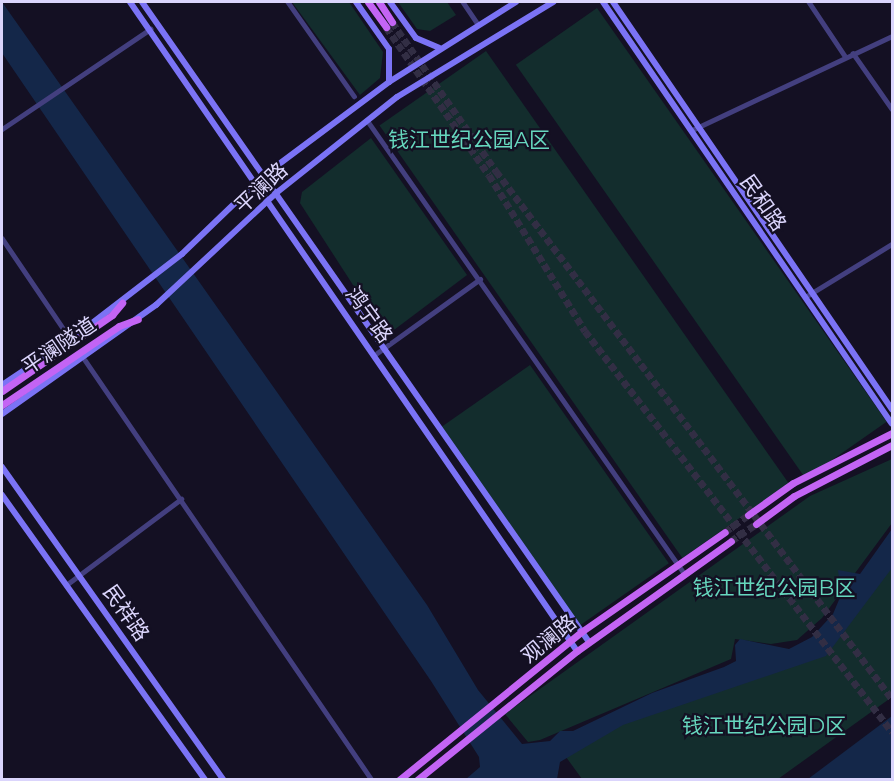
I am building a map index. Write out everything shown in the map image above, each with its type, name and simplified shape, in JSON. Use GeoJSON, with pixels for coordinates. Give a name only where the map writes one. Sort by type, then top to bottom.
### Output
{"type":"FeatureCollection","features":[{"type":"Feature","properties":{"kind":"main road","name":"鸿宁路"},"geometry":{"type":"LineString","coordinates":[[130,2],[256,181],[268,202],[380,352],[589,642]]}},
{"type":"Feature","properties":{"kind":"main road","name":"鸿宁路"},"geometry":{"type":"LineString","coordinates":[[142,2],[263,176],[577,651]]}},
{"type":"Feature","properties":{"kind":"main road"},"geometry":{"type":"LineString","coordinates":[[356,2],[389,49],[389,82]]}},
{"type":"Feature","properties":{"kind":"main road"},"geometry":{"type":"LineString","coordinates":[[368,2],[386,27]]}},
{"type":"Feature","properties":{"kind":"main road"},"geometry":{"type":"LineString","coordinates":[[379,2],[392,22]]}},
{"type":"Feature","properties":{"kind":"main road"},"geometry":{"type":"LineString","coordinates":[[390,2],[416,38],[440,48]]}},
{"type":"Feature","properties":{"kind":"main road","name":"平澜路"},"geometry":{"type":"LineString","coordinates":[[2,385],[71,340],[147,284],[182,254],[256,181],[389,82],[516,2]]}},
{"type":"Feature","properties":{"kind":"main road","name":"平澜路"},"geometry":{"type":"LineString","coordinates":[[2,414],[85,360],[156,305],[206,264],[275,194],[367,120],[554,2]]}},
{"type":"Feature","properties":{"kind":"main road","name":"民和路"},"geometry":{"type":"LineString","coordinates":[[603,2],[695,128],[892,410]]}},
{"type":"Feature","properties":{"kind":"main road","name":"民和路"},"geometry":{"type":"LineString","coordinates":[[614,2],[695,128]]}},
{"type":"Feature","properties":{"kind":"main road","name":"民和路"},"geometry":{"type":"LineString","coordinates":[[810,295],[892,424]]}},
{"type":"Feature","properties":{"kind":"main road","name":"平澜隧道"},"geometry":{"type":"LineString","coordinates":[[2,391],[112,315],[122,303]]}},
{"type":"Feature","properties":{"kind":"main road","name":"平澜隧道"},"geometry":{"type":"LineString","coordinates":[[2,405],[118,326],[138,319]]}},
{"type":"Feature","properties":{"kind":"main road"},"geometry":{"type":"LineString","coordinates":[[748,515],[793,483],[892,433]]}},
{"type":"Feature","properties":{"kind":"main road"},"geometry":{"type":"LineString","coordinates":[[756,524],[794,496],[892,445]]}},
{"type":"Feature","properties":{"kind":"main road","name":"民祥路"},"geometry":{"type":"LineString","coordinates":[[2,467],[224,780]]}},
{"type":"Feature","properties":{"kind":"main road","name":"民祥路"},"geometry":{"type":"LineString","coordinates":[[2,495],[205,780]]}},
{"type":"Feature","properties":{"kind":"main road","name":"观澜路"},"geometry":{"type":"LineString","coordinates":[[399,780],[581,633],[725,532]]}},
{"type":"Feature","properties":{"kind":"main road","name":"观澜路"},"geometry":{"type":"LineString","coordinates":[[417,780],[458,744],[577,651],[731,541]]}},
{"type":"Feature","properties":{"kind":"street"},"geometry":{"type":"LineString","coordinates":[[288,2],[354,96]]}},
{"type":"Feature","properties":{"kind":"street"},"geometry":{"type":"LineString","coordinates":[[463,2],[478,24]]}},
{"type":"Feature","properties":{"kind":"street"},"geometry":{"type":"LineString","coordinates":[[810,2],[844,56]]}},
{"type":"Feature","properties":{"kind":"street"},"geometry":{"type":"LineString","coordinates":[[3,128],[98,68],[150,29]]}},
{"type":"Feature","properties":{"kind":"street"},"geometry":{"type":"LineString","coordinates":[[695,128],[844,56],[892,36]]}},
{"type":"Feature","properties":{"kind":"street"},"geometry":{"type":"LineString","coordinates":[[853,52],[892,109]]}},
{"type":"Feature","properties":{"kind":"street"},"geometry":{"type":"LineString","coordinates":[[367,120],[684,573]]}},
{"type":"Feature","properties":{"kind":"street"},"geometry":{"type":"LineString","coordinates":[[2,238],[71,340]]}},
{"type":"Feature","properties":{"kind":"street"},"geometry":{"type":"LineString","coordinates":[[810,295],[892,244]]}},
{"type":"Feature","properties":{"kind":"street"},"geometry":{"type":"LineString","coordinates":[[380,352],[480,279]]}},
{"type":"Feature","properties":{"kind":"street"},"geometry":{"type":"LineString","coordinates":[[85,360],[372,780]]}},
{"type":"Feature","properties":{"kind":"street"},"geometry":{"type":"LineString","coordinates":[[66,585],[181,499]]}},
{"type":"Feature","properties":{"kind":"green space"},"geometry":{"type":"Polygon","coordinates":[[[292,2],[349,2],[383,52],[380,78],[360,95],[292,2]]]}},
{"type":"Feature","properties":{"kind":"green space"},"geometry":{"type":"Polygon","coordinates":[[[398,2],[447,2],[456,15],[430,31],[417,29],[398,2]]]}},
{"type":"Feature","properties":{"kind":"green space"},"geometry":{"type":"Polygon","coordinates":[[[597,8],[887,422],[806,478],[516,65],[597,8]]]}},
{"type":"Feature","properties":{"kind":"green space","name":"钱江世纪公园A区"},"geometry":{"type":"Polygon","coordinates":[[[486,51],[789,484],[682,558],[380,126],[486,51]]]}},
{"type":"Feature","properties":{"kind":"green space"},"geometry":{"type":"Polygon","coordinates":[[[371,138],[467,275],[386,336],[300,203],[302,192],[371,138]]]}},
{"type":"Feature","properties":{"kind":"green space"},"geometry":{"type":"Polygon","coordinates":[[[530,365],[669,563],[579,626],[440,428],[530,365]]]}},
{"type":"Feature","properties":{"kind":"green space","name":"钱江世纪公园B区"},"geometry":{"type":"Polygon","coordinates":[[[892,459],[892,523],[822,618],[797,640],[771,644],[735,639],[731,659],[540,740],[528,742],[505,714],[810,496],[892,459]]]}},
{"type":"Feature","properties":{"kind":"green space","name":"钱江世纪公园D区"},"geometry":{"type":"Polygon","coordinates":[[[892,551],[892,697],[778,779],[582,779],[558,746],[829,642],[892,551]]]}},
{"type":"Feature","properties":{"kind":"water"},"geometry":{"type":"Polygon","coordinates":[[[2,2],[427,605],[478,690],[522,744],[550,741],[560,731],[573,731],[652,693],[724,667],[736,661],[735,645],[740,639],[789,649],[812,637],[833,614],[841,595],[838,570],[860,574],[892,529],[892,568],[826,656],[623,725],[560,762],[557,779],[466,779],[480,767],[479,757],[431,681],[2,53],[2,2]]]}},
{"type":"Feature","properties":{"kind":"water"},"geometry":{"type":"Polygon","coordinates":[[[892,716],[892,779],[808,779],[892,716]]]}},
{"type":"Feature","properties":{"kind":"tunnel"},"geometry":{"type":"LineString","coordinates":[[392,22],[496,171],[892,699]]}},
{"type":"Feature","properties":{"kind":"tunnel"},"geometry":{"type":"LineString","coordinates":[[386,27],[489,175],[585,331],[892,732]]}},
{"type":"Feature","properties":{"kind":"tunnel"},"geometry":{"type":"LineString","coordinates":[[725,532],[748,515]]}},
{"type":"Feature","properties":{"kind":"tunnel"},"geometry":{"type":"LineString","coordinates":[[731,541],[756,524]]}}]}
